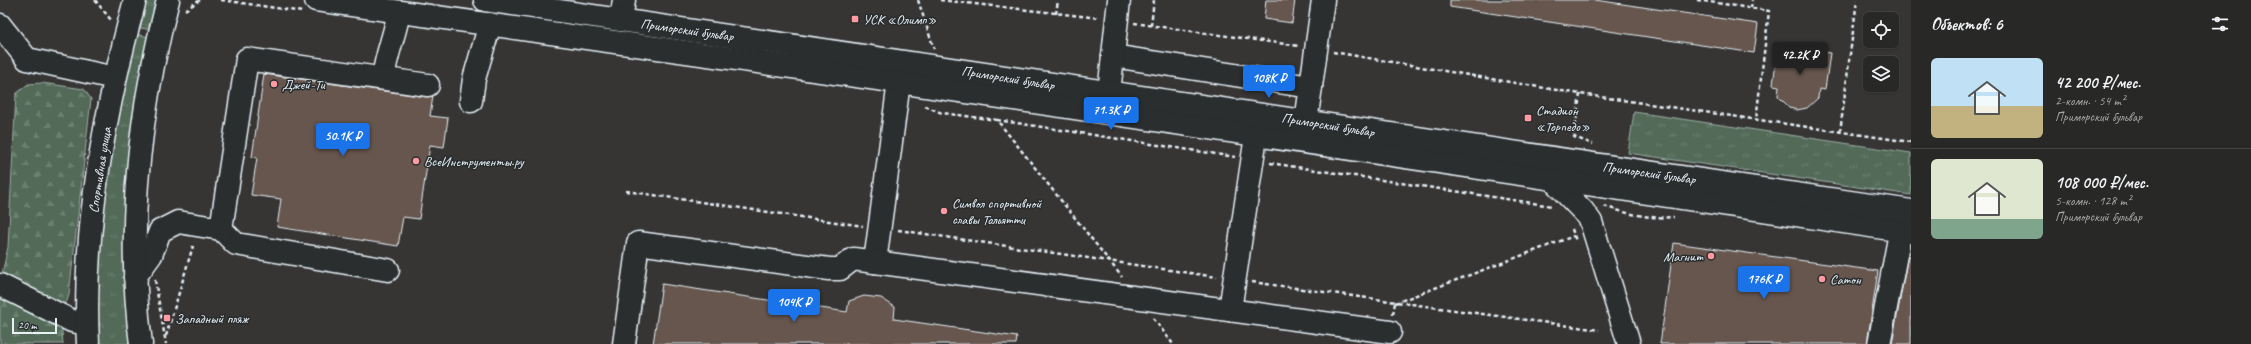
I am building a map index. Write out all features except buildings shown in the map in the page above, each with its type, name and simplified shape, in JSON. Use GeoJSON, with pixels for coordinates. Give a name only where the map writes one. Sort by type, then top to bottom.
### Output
{"type":"FeatureCollection","features":[{"type":"Feature","properties":{"kind":"main road","name":"Спортивная улица"},"geometry":{"type":"LineString","coordinates":[[88,334],[89,244],[101,152],[115,78],[135,0]]}},
{"type":"Feature","properties":{"kind":"main road"},"geometry":{"type":"LineString","coordinates":[[316,0],[899,82],[1257,125],[1553,180],[1906,232]]}},
{"type":"Feature","properties":{"kind":"main road"},"geometry":{"type":"LineString","coordinates":[[1306,122],[1323,0]]}},
{"type":"Feature","properties":{"kind":"main road","name":"Приморский бульвар"},"geometry":{"type":"LineString","coordinates":[[491,1],[623,10],[1109,93],[1257,125],[1306,122],[1908,210]]}},
{"type":"Feature","properties":{"kind":"main road"},"geometry":{"type":"LineString","coordinates":[[141,344],[135,277],[134,217],[140,151],[149,83],[176,6]]}},
{"type":"Feature","properties":{"kind":"main road"},"geometry":{"type":"LineString","coordinates":[[1109,93],[1118,10]]}},
{"type":"Feature","properties":{"kind":"main road"},"geometry":{"type":"LineString","coordinates":[[383,78],[386,55],[395,33],[399,12]]}},
{"type":"Feature","properties":{"kind":"main road"},"geometry":{"type":"LineString","coordinates":[[471,101],[474,79],[490,24]]}},
{"type":"Feature","properties":{"kind":"main road"},"geometry":{"type":"LineString","coordinates":[[0,25],[27,59],[115,78]]}},
{"type":"Feature","properties":{"kind":"main road"},"geometry":{"type":"LineString","coordinates":[[1113,56],[1311,86]]}},
{"type":"Feature","properties":{"kind":"main road"},"geometry":{"type":"LineString","coordinates":[[220,229],[247,59],[428,84]]}},
{"type":"Feature","properties":{"kind":"main road"},"geometry":{"type":"LineString","coordinates":[[875,262],[899,82]]}},
{"type":"Feature","properties":{"kind":"main road"},"geometry":{"type":"LineString","coordinates":[[1230,310],[1257,125]]}},
{"type":"Feature","properties":{"kind":"main road"},"geometry":{"type":"LineString","coordinates":[[1553,180],[1583,211],[1591,222],[1629,344]]}},
{"type":"Feature","properties":{"kind":"main road"},"geometry":{"type":"LineString","coordinates":[[1879,344],[1906,232],[1908,210]]}},
{"type":"Feature","properties":{"kind":"main road"},"geometry":{"type":"LineString","coordinates":[[135,277],[151,255],[160,231],[178,222],[220,229],[236,244],[388,270]]}},
{"type":"Feature","properties":{"kind":"main road"},"geometry":{"type":"LineString","coordinates":[[624,344],[638,243],[830,269],[840,269],[853,259],[1390,332]]}},
{"type":"Feature","properties":{"kind":"main road"},"geometry":{"type":"LineString","coordinates":[[0,286],[72,321],[88,334]]}},
{"type":"Feature","properties":{"kind":"path"},"geometry":{"type":"LineString","coordinates":[[94,0],[112,22]]}},
{"type":"Feature","properties":{"kind":"path"},"geometry":{"type":"LineString","coordinates":[[176,6],[189,6],[200,0]]}},
{"type":"Feature","properties":{"kind":"path"},"geometry":{"type":"LineString","coordinates":[[918,0],[935,52]]}},
{"type":"Feature","properties":{"kind":"path"},"geometry":{"type":"LineString","coordinates":[[940,0],[1056,14],[1118,10],[1151,25],[1317,50],[1580,94],[1911,142]]}},
{"type":"Feature","properties":{"kind":"path"},"geometry":{"type":"LineString","coordinates":[[1056,14],[1058,0]]}},
{"type":"Feature","properties":{"kind":"path"},"geometry":{"type":"LineString","coordinates":[[1151,25],[1154,0]]}},
{"type":"Feature","properties":{"kind":"path"},"geometry":{"type":"LineString","coordinates":[[1697,0],[1769,11],[1756,120]]}},
{"type":"Feature","properties":{"kind":"path"},"geometry":{"type":"LineString","coordinates":[[1751,8],[1752,0]]}},
{"type":"Feature","properties":{"kind":"path"},"geometry":{"type":"LineString","coordinates":[[1840,132],[1857,0]]}},
{"type":"Feature","properties":{"kind":"path"},"geometry":{"type":"LineString","coordinates":[[1580,94],[1574,137],[1595,145]]}},
{"type":"Feature","properties":{"kind":"path"},"geometry":{"type":"LineString","coordinates":[[918,103],[942,113],[997,120],[1554,206]]}},
{"type":"Feature","properties":{"kind":"path"},"geometry":{"type":"LineString","coordinates":[[997,120],[1112,262]]}},
{"type":"Feature","properties":{"kind":"path"},"geometry":{"type":"LineString","coordinates":[[626,191],[1395,303],[1599,330]]}},
{"type":"Feature","properties":{"kind":"path"},"geometry":{"type":"LineString","coordinates":[[1600,205],[1623,213],[1660,218],[1680,216]]}},
{"type":"Feature","properties":{"kind":"path"},"geometry":{"type":"LineString","coordinates":[[1395,303],[1574,236]]}},
{"type":"Feature","properties":{"kind":"path"},"geometry":{"type":"LineString","coordinates":[[165,338],[193,246]]}},
{"type":"Feature","properties":{"kind":"path"},"geometry":{"type":"LineString","coordinates":[[151,255],[166,344]]}},
{"type":"Feature","properties":{"kind":"green space"},"geometry":{"type":"Polygon","coordinates":[[[143,0],[158,0],[151,30],[136,27],[143,0]]]}},
{"type":"Feature","properties":{"kind":"green space"},"geometry":{"type":"Polygon","coordinates":[[[134,34],[150,37],[125,225],[124,271],[129,344],[98,344],[98,253],[114,137],[134,34]]]}},
{"type":"Feature","properties":{"kind":"green space"},"geometry":{"type":"Polygon","coordinates":[[[42,83],[84,89],[91,99],[69,295],[61,319],[63,344],[0,344],[0,283],[8,247],[16,94],[28,84],[42,83]]]}},
{"type":"Feature","properties":{"kind":"green space"},"geometry":{"type":"Polygon","coordinates":[[[1634,112],[1911,153],[1911,195],[1628,153],[1634,112]]]}},
{"type":"Feature","properties":{"kind":"place","name":"УСК «Олимп»"},"geometry":{"type":"Point","coordinates":[855,19]}},
{"type":"Feature","properties":{"kind":"place","name":"Джей-Ти"},"geometry":{"type":"Point","coordinates":[274,84]}},
{"type":"Feature","properties":{"kind":"place","name":"Стадион «Торпедо»"},"geometry":{"type":"Point","coordinates":[1528,118]}},
{"type":"Feature","properties":{"kind":"place","name":"ВсеИнструменты.ру"},"geometry":{"type":"Point","coordinates":[416,161]}},
{"type":"Feature","properties":{"kind":"place","name":"Символ спортивной славы Тольятти"},"geometry":{"type":"Point","coordinates":[944,211]}},
{"type":"Feature","properties":{"kind":"place","name":"Магнит"},"geometry":{"type":"Point","coordinates":[1711,256]}},
{"type":"Feature","properties":{"kind":"place","name":"Сатон"},"geometry":{"type":"Point","coordinates":[1822,279]}},
{"type":"Feature","properties":{"kind":"place","name":"Западный пляж"},"geometry":{"type":"Point","coordinates":[167,318]}}]}
